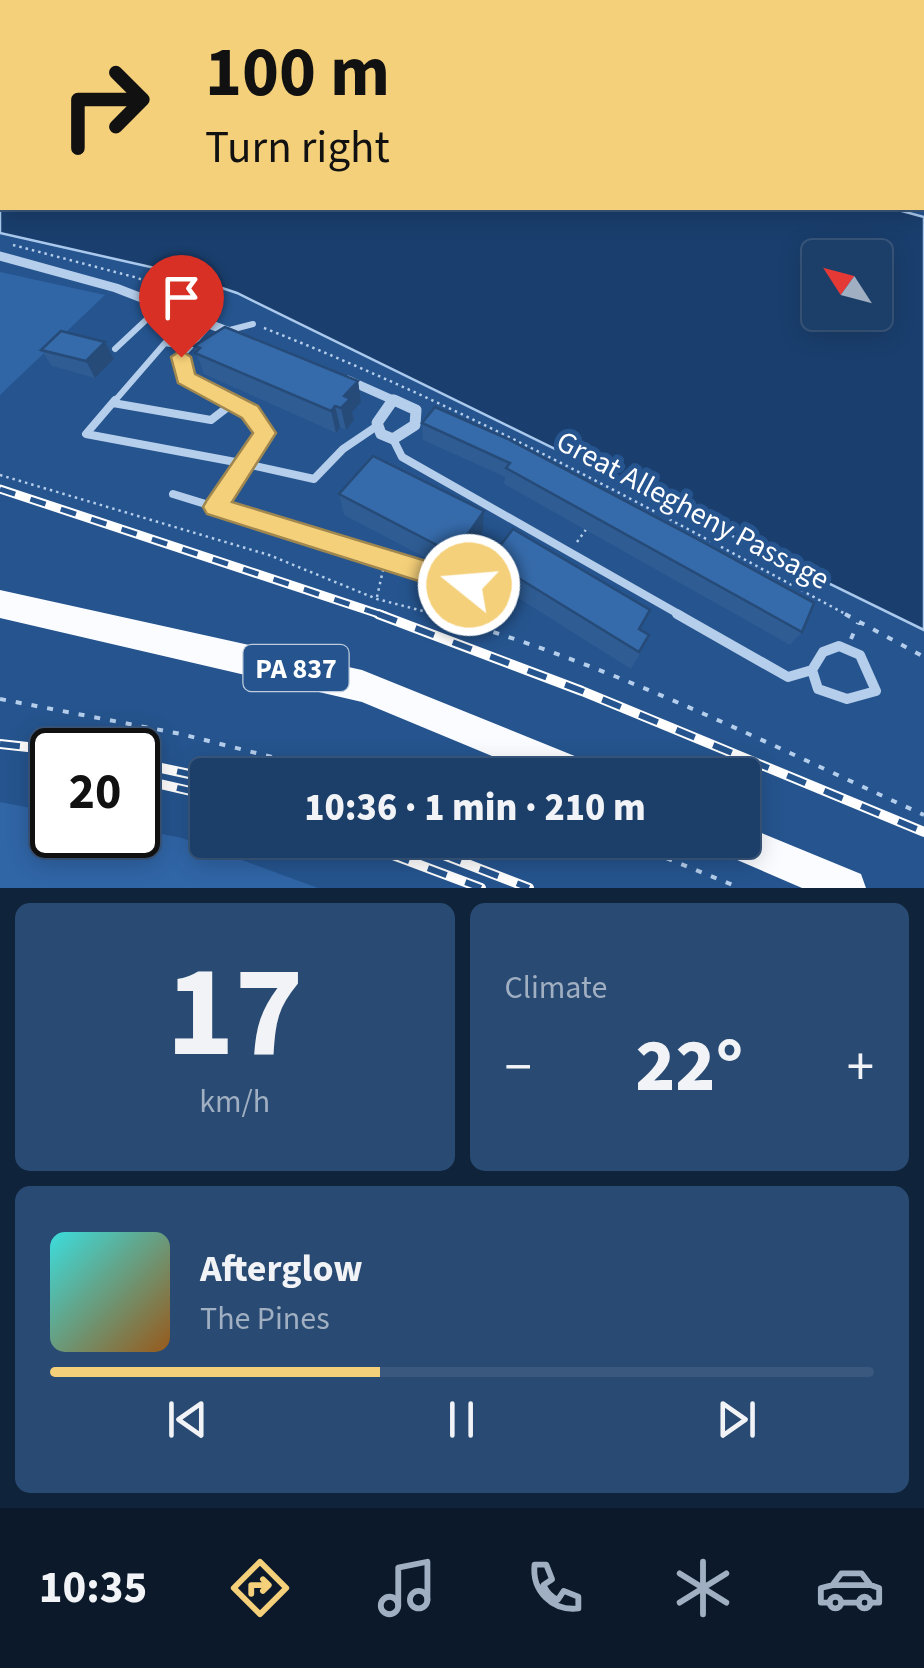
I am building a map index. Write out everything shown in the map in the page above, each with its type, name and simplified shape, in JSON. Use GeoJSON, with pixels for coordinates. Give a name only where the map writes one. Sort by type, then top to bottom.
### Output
{"type":"FeatureCollection","features":[{"type":"Feature","properties":{"kind":"main road","name":"PA 837"},"geometry":{"type":"LineString","coordinates":[[0,604],[362,686],[538,758]]}},
{"type":"Feature","properties":{"kind":"main road"},"geometry":{"type":"LineString","coordinates":[[760,851],[847,888]]}},
{"type":"Feature","properties":{"kind":"street"},"geometry":{"type":"LineString","coordinates":[[0,256],[162,305],[244,338]]}},
{"type":"Feature","properties":{"kind":"street"},"geometry":{"type":"LineString","coordinates":[[332,373],[394,399],[412,407],[418,415],[411,430],[393,439],[381,434],[377,426],[394,399]]}},
{"type":"Feature","properties":{"kind":"lane"},"geometry":{"type":"LineString","coordinates":[[115,349],[136,334],[162,305]]}},
{"type":"Feature","properties":{"kind":"lane"},"geometry":{"type":"LineString","coordinates":[[210,324],[181,357],[185,378],[250,412],[265,433],[216,507]]}},
{"type":"Feature","properties":{"kind":"lane"},"geometry":{"type":"LineString","coordinates":[[226,330],[253,324]]}},
{"type":"Feature","properties":{"kind":"lane"},"geometry":{"type":"LineString","coordinates":[[190,346],[165,343],[86,434],[314,478],[343,449],[377,426]]}},
{"type":"Feature","properties":{"kind":"lane"},"geometry":{"type":"LineString","coordinates":[[113,404],[210,420],[233,403]]}},
{"type":"Feature","properties":{"kind":"lane"},"geometry":{"type":"LineString","coordinates":[[393,439],[402,457],[788,677],[812,670],[823,652],[840,646],[860,656],[876,691],[863,700],[838,699],[818,689],[812,670]]}},
{"type":"Feature","properties":{"kind":"lane"},"geometry":{"type":"LineString","coordinates":[[173,494],[469,585],[500,547]]}},
{"type":"Feature","properties":{"kind":"lane"},"geometry":{"type":"LineString","coordinates":[[510,534],[520,521]]}},
{"type":"Feature","properties":{"kind":"path","name":"Great Allegheny Passage"},"geometry":{"type":"LineString","coordinates":[[441,402],[619,492],[924,657]]}},
{"type":"Feature","properties":{"kind":"path"},"geometry":{"type":"LineString","coordinates":[[0,475],[268,556],[377,599],[510,635],[733,728],[924,815]]}},
{"type":"Feature","properties":{"kind":"path"},"geometry":{"type":"LineString","coordinates":[[612,502],[619,492]]}},
{"type":"Feature","properties":{"kind":"path"},"geometry":{"type":"LineString","coordinates":[[570,551],[596,516]]}},
{"type":"Feature","properties":{"kind":"path"},"geometry":{"type":"LineString","coordinates":[[377,599],[385,559]]}},
{"type":"Feature","properties":{"kind":"path"},"geometry":{"type":"LineString","coordinates":[[846,649],[859,622]]}},
{"type":"Feature","properties":{"kind":"path"},"geometry":{"type":"LineString","coordinates":[[0,700],[180,734],[275,758]]}},
{"type":"Feature","properties":{"kind":"path"},"geometry":{"type":"LineString","coordinates":[[666,858],[740,888]]}},
{"type":"Feature","properties":{"kind":"shaded area"},"geometry":{"type":"Polygon","coordinates":[[[0,210],[898,210],[924,217],[924,630],[237,293],[177,273],[0,233],[0,210]]]}},
{"type":"Feature","properties":{"kind":"shaded area"},"geometry":{"type":"Polygon","coordinates":[[[0,272],[105,295],[0,395],[0,272]]]}},
{"type":"Feature","properties":{"kind":"shaded area"},"geometry":{"type":"Polygon","coordinates":[[[0,802],[30,808],[30,858],[160,858],[160,834],[190,841],[190,858],[236,858],[318,888],[0,888],[0,802]]]}},
{"type":"Feature","properties":{"kind":"building"},"geometry":{"type":"Polygon","coordinates":[[[225,327],[358,381],[344,396],[350,399],[331,411],[195,353],[200,348],[194,346],[225,327]]]}},
{"type":"Feature","properties":{"kind":"building"},"geometry":{"type":"Polygon","coordinates":[[[61,331],[105,342],[86,361],[41,350],[61,331]]]}},
{"type":"Feature","properties":{"kind":"building"},"geometry":{"type":"Polygon","coordinates":[[[435,407],[508,439],[814,603],[802,632],[506,468],[510,463],[422,423],[435,407]]]}},
{"type":"Feature","properties":{"kind":"building"},"geometry":{"type":"Polygon","coordinates":[[[373,456],[484,511],[454,554],[339,494],[373,456]]]}},
{"type":"Feature","properties":{"kind":"building"},"geometry":{"type":"Polygon","coordinates":[[[513,529],[650,610],[639,629],[649,635],[639,652],[489,560],[513,529]]]}},
{"type":"Feature","properties":{"kind":"railway"},"geometry":{"type":"LineString","coordinates":[[0,489],[385,616]]}},
{"type":"Feature","properties":{"kind":"railway"},"geometry":{"type":"LineString","coordinates":[[378,614],[582,691],[924,832]]}},
{"type":"Feature","properties":{"kind":"railway"},"geometry":{"type":"LineString","coordinates":[[0,744],[30,747]]}},
{"type":"Feature","properties":{"kind":"railway"},"geometry":{"type":"LineString","coordinates":[[160,768],[190,774]]}},
{"type":"Feature","properties":{"kind":"railway"},"geometry":{"type":"LineString","coordinates":[[160,784],[190,791]]}},
{"type":"Feature","properties":{"kind":"railway"},"geometry":{"type":"LineString","coordinates":[[401,858],[481,888]]}},
{"type":"Feature","properties":{"kind":"railway"},"geometry":{"type":"LineString","coordinates":[[452,858],[529,888]]}},
{"type":"Feature","properties":{"kind":"route"},"geometry":{"type":"LineString","coordinates":[[181,357],[185,378],[250,412],[265,433],[216,507],[469,585]]}}]}
